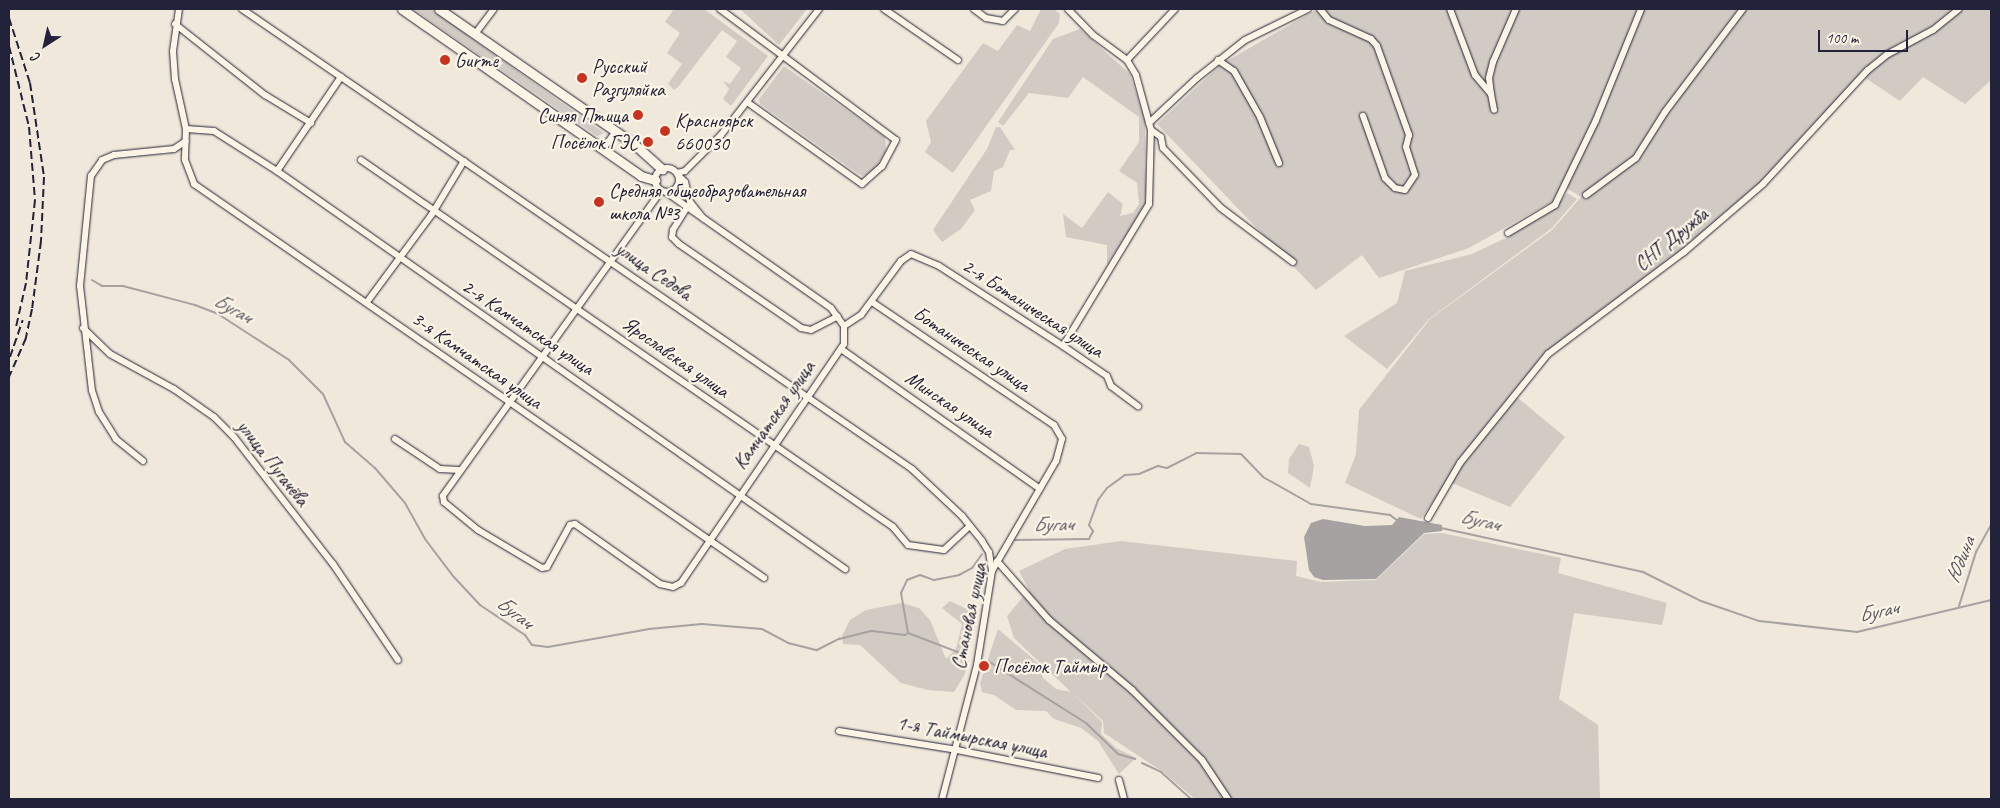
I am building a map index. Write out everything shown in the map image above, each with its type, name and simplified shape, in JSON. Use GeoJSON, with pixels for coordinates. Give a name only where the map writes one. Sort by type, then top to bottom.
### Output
{"type":"FeatureCollection","features":[{"type":"Feature","properties":{"kind":"street"},"geometry":{"type":"LineString","coordinates":[[144,461],[116,439],[99,412],[92,390],[83,328],[81,271],[91,176],[102,160],[114,155],[174,149],[186,141],[186,129],[175,79],[175,24],[179,9]]}},
{"type":"Feature","properties":{"kind":"street","name":"улица Седова"},"geometry":{"type":"LineString","coordinates":[[242,9],[808,395],[912,469],[970,526],[989,552],[992,572]]}},
{"type":"Feature","properties":{"kind":"street"},"geometry":{"type":"LineString","coordinates":[[402,9],[642,176],[655,180],[663,192],[686,209],[831,308],[844,326],[861,316],[872,302]]}},
{"type":"Feature","properties":{"kind":"street"},"geometry":{"type":"LineString","coordinates":[[439,9],[616,131],[662,169],[678,174],[685,182],[690,202],[707,222]]}},
{"type":"Feature","properties":{"kind":"street"},"geometry":{"type":"LineString","coordinates":[[476,34],[494,9]]}},
{"type":"Feature","properties":{"kind":"street"},"geometry":{"type":"LineString","coordinates":[[720,9],[896,140],[882,166],[862,184],[748,102]]}},
{"type":"Feature","properties":{"kind":"street"},"geometry":{"type":"LineString","coordinates":[[678,174],[685,171],[707,152],[819,9]]}},
{"type":"Feature","properties":{"kind":"street"},"geometry":{"type":"LineString","coordinates":[[884,9],[958,60]]}},
{"type":"Feature","properties":{"kind":"street"},"geometry":{"type":"LineString","coordinates":[[974,9],[986,18],[1003,21],[1014,9]]}},
{"type":"Feature","properties":{"kind":"street"},"geometry":{"type":"LineString","coordinates":[[1127,60],[1176,9]]}},
{"type":"Feature","properties":{"kind":"street"},"geometry":{"type":"LineString","coordinates":[[1150,127],[1218,60],[1245,40],[1308,9]]}},
{"type":"Feature","properties":{"kind":"street"},"geometry":{"type":"LineString","coordinates":[[1320,9],[1329,20],[1371,40],[1377,46],[1409,135],[1406,147],[1416,175],[1405,190],[1395,188],[1384,178],[1363,116]]}},
{"type":"Feature","properties":{"kind":"street"},"geometry":{"type":"LineString","coordinates":[[1450,9],[1475,74],[1491,94]]}},
{"type":"Feature","properties":{"kind":"street"},"geometry":{"type":"LineString","coordinates":[[1494,110],[1489,78],[1493,62],[1516,9]]}},
{"type":"Feature","properties":{"kind":"street"},"geometry":{"type":"LineString","coordinates":[[1508,233],[1555,205],[1596,120],[1642,9]]}},
{"type":"Feature","properties":{"kind":"street"},"geometry":{"type":"LineString","coordinates":[[1586,195],[1636,158],[1665,112],[1743,9]]}},
{"type":"Feature","properties":{"kind":"street","name":"СНТ Дружба"},"geometry":{"type":"LineString","coordinates":[[1428,518],[1460,463],[1548,354],[1684,252],[1764,184],[1868,70],[1888,54],[1933,30],[1959,9]]}},
{"type":"Feature","properties":{"kind":"street"},"geometry":{"type":"LineString","coordinates":[[1063,346],[1150,204],[1150,127],[1144,94],[1127,60],[1092,35],[1073,10]]}},
{"type":"Feature","properties":{"kind":"street"},"geometry":{"type":"LineString","coordinates":[[175,24],[265,95],[311,123]]}},
{"type":"Feature","properties":{"kind":"street"},"geometry":{"type":"LineString","coordinates":[[1218,60],[1234,71],[1260,117],[1278,163]]}},
{"type":"Feature","properties":{"kind":"street"},"geometry":{"type":"LineString","coordinates":[[277,171],[341,77]]}},
{"type":"Feature","properties":{"kind":"street"},"geometry":{"type":"LineString","coordinates":[[1150,127],[1161,137],[1164,148],[1221,208],[1293,262]]}},
{"type":"Feature","properties":{"kind":"street","name":"2-я Камчатская улица"},"geometry":{"type":"LineString","coordinates":[[186,129],[214,131],[277,171],[845,569]]}},
{"type":"Feature","properties":{"kind":"street"},"geometry":{"type":"LineString","coordinates":[[603,149],[616,131]]}},
{"type":"Feature","properties":{"kind":"street","name":"3-я Камчатская улица"},"geometry":{"type":"LineString","coordinates":[[186,141],[185,160],[194,184],[764,578]]}},
{"type":"Feature","properties":{"kind":"street","name":"Ярославская улица"},"geometry":{"type":"LineString","coordinates":[[360,160],[893,527],[908,545],[944,550],[970,526]]}},
{"type":"Feature","properties":{"kind":"street"},"geometry":{"type":"LineString","coordinates":[[367,302],[400,259],[464,161]]}},
{"type":"Feature","properties":{"kind":"street"},"geometry":{"type":"LineString","coordinates":[[655,180],[662,169]]}},
{"type":"Feature","properties":{"kind":"street"},"geometry":{"type":"LineString","coordinates":[[395,439],[440,469],[459,470],[511,404],[610,260],[663,192],[677,187],[678,174]]}},
{"type":"Feature","properties":{"kind":"street"},"geometry":{"type":"LineString","coordinates":[[686,209],[673,230],[672,236],[678,244],[801,328],[811,330],[838,316]]}},
{"type":"Feature","properties":{"kind":"street","name":"2-я Ботаническая улица"},"geometry":{"type":"LineString","coordinates":[[872,302],[901,261],[911,254],[939,266],[1063,346],[1107,376],[1111,386],[1138,406]]}},
{"type":"Feature","properties":{"kind":"street","name":"Ботаническая улица"},"geometry":{"type":"LineString","coordinates":[[872,302],[1054,425]]}},
{"type":"Feature","properties":{"kind":"street","name":"Камчатская улица"},"geometry":{"type":"LineString","coordinates":[[459,470],[443,496],[444,502],[478,530],[542,568],[548,567],[570,524],[575,524],[668,586],[681,583],[739,494],[841,348],[845,336],[844,326]]}},
{"type":"Feature","properties":{"kind":"street","name":"улица Пугачёва"},"geometry":{"type":"LineString","coordinates":[[83,328],[110,354],[174,389],[214,417],[234,437],[333,564],[398,660]]}},
{"type":"Feature","properties":{"kind":"street","name":"Минская улица"},"geometry":{"type":"LineString","coordinates":[[841,348],[1040,489]]}},
{"type":"Feature","properties":{"kind":"street","name":"Становая улица"},"geometry":{"type":"LineString","coordinates":[[942,799],[953,749],[976,665],[992,572],[1002,550],[1040,489],[1062,446],[1060,433],[1054,425]]}},
{"type":"Feature","properties":{"kind":"street"},"geometry":{"type":"LineString","coordinates":[[989,552],[998,555],[1002,550]]}},
{"type":"Feature","properties":{"kind":"street"},"geometry":{"type":"LineString","coordinates":[[997,561],[1049,620],[1132,690],[1202,760],[1228,799]]}},
{"type":"Feature","properties":{"kind":"street","name":"1-я Таймырская улица"},"geometry":{"type":"LineString","coordinates":[[839,731],[953,749],[1098,778]]}},
{"type":"Feature","properties":{"kind":"street"},"geometry":{"type":"LineString","coordinates":[[1119,780],[1124,799]]}},
{"type":"Feature","properties":{"kind":"shaded area"},"geometry":{"type":"Polygon","coordinates":[[[413,9],[431,9],[604,133],[597,136],[413,9]]]}},
{"type":"Feature","properties":{"kind":"shaded area"},"geometry":{"type":"Polygon","coordinates":[[[674,9],[704,9],[768,56],[731,106],[723,99],[729,89],[723,81],[730,84],[741,68],[726,57],[737,41],[722,30],[678,87],[674,90],[668,84],[682,64],[667,53],[680,33],[665,22],[674,9]]]}},
{"type":"Feature","properties":{"kind":"shaded area"},"geometry":{"type":"Polygon","coordinates":[[[740,9],[807,9],[779,45],[740,9]]]}},
{"type":"Feature","properties":{"kind":"shaded area"},"geometry":{"type":"Polygon","coordinates":[[[1041,9],[1054,9],[1060,14],[1059,23],[953,173],[925,152],[931,142],[926,121],[983,43],[998,51],[1017,25],[1030,31],[1041,9]]]}},
{"type":"Feature","properties":{"kind":"shaded area"},"geometry":{"type":"Polygon","coordinates":[[[1317,9],[1991,9],[1991,80],[1965,104],[1923,77],[1900,101],[1861,75],[1762,182],[1686,248],[1545,354],[1512,393],[1565,437],[1510,507],[1447,481],[1421,519],[1345,483],[1356,454],[1359,410],[1430,319],[1552,230],[1581,197],[1562,185],[1553,201],[1469,248],[1379,278],[1362,255],[1316,290],[1157,124],[1220,65],[1317,9]]]}},
{"type":"Feature","properties":{"kind":"shaded area"},"geometry":{"type":"Polygon","coordinates":[[[1080,29],[1130,74],[1145,121],[1146,204],[1107,265],[1107,245],[1066,237],[1063,214],[1082,228],[1108,192],[1123,204],[1120,216],[1133,213],[1139,204],[1137,183],[1119,171],[1139,142],[1139,117],[1083,77],[1068,98],[1029,93],[1003,126],[998,122],[1053,39],[1080,29]]]}},
{"type":"Feature","properties":{"kind":"shaded area"},"geometry":{"type":"Polygon","coordinates":[[[784,66],[885,137],[886,151],[874,171],[863,176],[857,173],[760,104],[759,99],[784,66]]]}},
{"type":"Feature","properties":{"kind":"shaded area"},"geometry":{"type":"Polygon","coordinates":[[[996,127],[1000,127],[1015,150],[1010,150],[1003,167],[994,171],[991,191],[970,200],[975,210],[961,229],[942,242],[933,230],[987,149],[996,127]]]}},
{"type":"Feature","properties":{"kind":"shaded area"},"geometry":{"type":"Polygon","coordinates":[[[1567,193],[1577,199],[1552,228],[1429,319],[1387,369],[1344,336],[1397,303],[1405,271],[1472,254],[1510,236],[1556,206],[1567,193]]]}},
{"type":"Feature","properties":{"kind":"shaded area"},"geometry":{"type":"Polygon","coordinates":[[[1299,444],[1309,447],[1314,466],[1310,488],[1288,473],[1289,459],[1299,444]]]}},
{"type":"Feature","properties":{"kind":"shaded area"},"geometry":{"type":"Polygon","coordinates":[[[1399,517],[1442,525],[1442,531],[1424,533],[1376,579],[1323,580],[1314,577],[1309,570],[1304,537],[1311,523],[1323,519],[1365,526],[1392,525],[1399,517]]]}},
{"type":"Feature","properties":{"kind":"shaded area"},"geometry":{"type":"Polygon","coordinates":[[[1442,533],[1561,558],[1558,573],[1667,603],[1662,625],[1574,613],[1559,699],[1598,725],[1600,799],[1195,799],[1163,772],[1104,733],[1103,721],[1072,692],[1102,722],[1101,734],[1116,748],[1136,758],[1119,774],[1098,741],[1081,728],[1054,719],[1046,711],[1016,710],[994,695],[982,692],[980,683],[998,629],[1038,663],[1043,678],[1056,689],[1071,692],[1014,638],[1007,616],[1029,590],[1019,571],[1065,549],[1121,541],[1297,561],[1296,576],[1321,582],[1376,580],[1424,534],[1442,533]]]}},
{"type":"Feature","properties":{"kind":"shaded area"},"geometry":{"type":"Polygon","coordinates":[[[950,601],[975,613],[965,674],[954,692],[928,690],[901,683],[860,645],[843,644],[842,636],[850,620],[866,610],[902,603],[919,608],[930,620],[946,659],[956,649],[962,624],[942,608],[950,601]]]}},
{"type":"Feature","properties":{"kind":"waterway","name":"Бугач"},"geometry":{"type":"LineString","coordinates":[[92,280],[102,286],[123,286],[195,305],[218,314],[289,360],[323,394],[345,442],[375,468],[405,503],[425,539],[453,576],[480,605],[525,635],[532,645],[548,647],[649,629],[702,624],[762,629],[788,643],[817,650],[839,639],[872,631],[905,635],[908,633],[901,593],[907,580],[920,575],[934,580],[959,575],[972,568],[982,554]]}},
{"type":"Feature","properties":{"kind":"waterway","name":"Бугач"},"geometry":{"type":"LineString","coordinates":[[1015,540],[1089,539],[1093,531],[1089,525],[1098,500],[1107,488],[1125,475],[1139,474],[1158,466],[1167,468],[1196,453],[1241,454],[1263,477],[1311,504],[1390,515],[1398,521]]}},
{"type":"Feature","properties":{"kind":"waterway","name":"Юдина"},"geometry":{"type":"LineString","coordinates":[[1959,606],[1976,552],[1991,525]]}},
{"type":"Feature","properties":{"kind":"waterway","name":"Бугач"},"geometry":{"type":"LineString","coordinates":[[1441,528],[1643,572],[1701,601],[1759,621],[1857,632],[1991,600]]}},
{"type":"Feature","properties":{"kind":"waterway"},"geometry":{"type":"LineString","coordinates":[[908,633],[968,656]]}},
{"type":"Feature","properties":{"kind":"waterway"},"geometry":{"type":"LineString","coordinates":[[988,661],[1086,723],[1118,754],[1135,759]]}},
{"type":"Feature","properties":{"kind":"waterway"},"geometry":{"type":"LineString","coordinates":[[1142,763],[1161,772],[1191,799]]}},
{"type":"Feature","properties":{"kind":"railway"},"geometry":{"type":"LineString","coordinates":[[9,18],[30,83],[44,177],[41,241],[32,309],[26,338],[9,377]]}},
{"type":"Feature","properties":{"kind":"railway"},"geometry":{"type":"LineString","coordinates":[[9,46],[29,127],[35,200],[26,283],[16,327]]}},
{"type":"Feature","properties":{"kind":"railway"},"geometry":{"type":"LineString","coordinates":[[10,357],[23,320]]}},
{"type":"Feature","properties":{"kind":"place","name":"Gurme"},"geometry":{"type":"Point","coordinates":[445,60]}},
{"type":"Feature","properties":{"kind":"place","name":"Русский Разгуляйка"},"geometry":{"type":"Point","coordinates":[582,78]}},
{"type":"Feature","properties":{"kind":"place","name":"Синяя Птица"},"geometry":{"type":"Point","coordinates":[638,115]}},
{"type":"Feature","properties":{"kind":"place","name":"Красноярск 660030"},"geometry":{"type":"Point","coordinates":[665,131]}},
{"type":"Feature","properties":{"kind":"place","name":"Посёлок ГЭС"},"geometry":{"type":"Point","coordinates":[648,142]}},
{"type":"Feature","properties":{"kind":"place","name":"Средняя общеобразовательная школа №3"},"geometry":{"type":"Point","coordinates":[599,202]}},
{"type":"Feature","properties":{"kind":"place","name":"Посёлок Таймыр"},"geometry":{"type":"Point","coordinates":[984,666]}}]}
